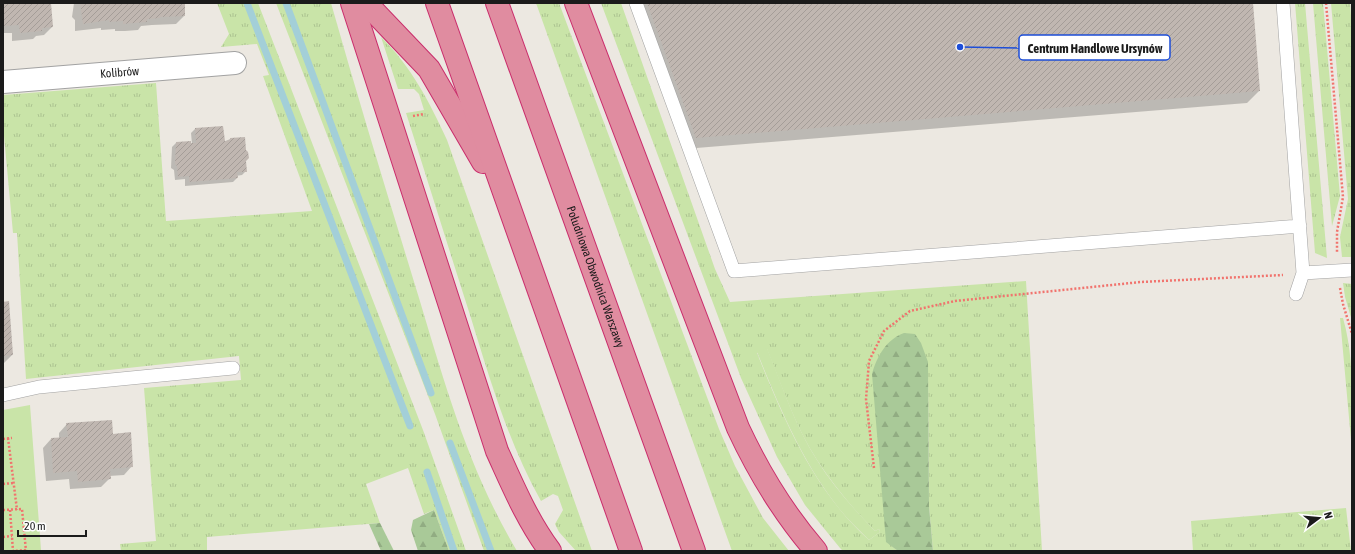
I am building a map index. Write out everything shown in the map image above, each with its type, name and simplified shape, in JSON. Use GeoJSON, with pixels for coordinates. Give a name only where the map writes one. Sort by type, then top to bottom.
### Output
{"type":"FeatureCollection","features":[{"type":"Feature","properties":{"kind":"highway"},"geometry":{"type":"LineString","coordinates":[[437,3],[632,551]]}},
{"type":"Feature","properties":{"kind":"highway","name":"Południowa Obwodnica Warszawy"},"geometry":{"type":"LineString","coordinates":[[497,3],[694,551]]}},
{"type":"Feature","properties":{"kind":"highway"},"geometry":{"type":"LineString","coordinates":[[507,3],[514,51]]}},
{"type":"Feature","properties":{"kind":"highway"},"geometry":{"type":"LineString","coordinates":[[576,3],[738,428],[757,469],[794,525],[816,551]]}},
{"type":"Feature","properties":{"kind":"highway"},"geometry":{"type":"LineString","coordinates":[[358,7],[429,69],[507,201]]}},
{"type":"Feature","properties":{"kind":"highway"},"geometry":{"type":"LineString","coordinates":[[358,7],[497,451],[522,507],[537,533],[550,551]]}},
{"type":"Feature","properties":{"kind":"street","name":"Kolibrów"},"geometry":{"type":"LineString","coordinates":[[3,82],[235,62]]}},
{"type":"Feature","properties":{"kind":"lane"},"geometry":{"type":"LineString","coordinates":[[636,3],[734,271],[1300,226]]}},
{"type":"Feature","properties":{"kind":"lane"},"geometry":{"type":"LineString","coordinates":[[1283,3],[1303,273],[1296,294]]}},
{"type":"Feature","properties":{"kind":"lane"},"geometry":{"type":"LineString","coordinates":[[1303,273],[1352,270]]}},
{"type":"Feature","properties":{"kind":"lane"},"geometry":{"type":"LineString","coordinates":[[3,395],[39,387],[233,368]]}},
{"type":"Feature","properties":{"kind":"path"},"geometry":{"type":"LineString","coordinates":[[1326,3],[1343,197],[1337,232],[1338,261]]}},
{"type":"Feature","properties":{"kind":"path"},"geometry":{"type":"LineString","coordinates":[[874,468],[866,399],[868,361],[884,332],[910,311],[955,301],[1140,282],[1303,273]]}},
{"type":"Feature","properties":{"kind":"path"},"geometry":{"type":"LineString","coordinates":[[1340,281],[1342,304],[1352,334]]}},
{"type":"Feature","properties":{"kind":"path"},"geometry":{"type":"LineString","coordinates":[[3,438],[10,438],[17,510]]}},
{"type":"Feature","properties":{"kind":"path"},"geometry":{"type":"LineString","coordinates":[[3,484],[14,483]]}},
{"type":"Feature","properties":{"kind":"path"},"geometry":{"type":"LineString","coordinates":[[3,510],[22,509],[26,550],[13,551],[10,510]]}},
{"type":"Feature","properties":{"kind":"path"},"geometry":{"type":"LineString","coordinates":[[3,537],[12,536]]}},
{"type":"Feature","properties":{"kind":"green space"},"geometry":{"type":"Polygon","coordinates":[[[217,3],[258,3],[423,430],[466,551],[449,551],[434,510],[424,514],[408,468],[366,484],[380,523],[207,537],[207,551],[121,551],[120,544],[156,541],[144,388],[241,380],[239,356],[26,379],[17,233],[13,233],[3,125],[3,95],[156,83],[166,221],[312,211],[263,76],[269,75],[257,44],[221,47],[229,34],[217,3]]]}},
{"type":"Feature","properties":{"kind":"green space"},"geometry":{"type":"Polygon","coordinates":[[[276,3],[331,3],[374,151],[449,396],[472,460],[500,521],[517,551],[484,551],[435,414],[276,3]]]}},
{"type":"Feature","properties":{"kind":"green space"},"geometry":{"type":"Polygon","coordinates":[[[536,3],[559,3],[719,429],[735,466],[763,518],[789,551],[732,551],[536,3]]]}},
{"type":"Feature","properties":{"kind":"green space"},"geometry":{"type":"Polygon","coordinates":[[[601,3],[621,3],[715,269],[730,302],[1026,281],[1042,551],[933,551],[929,506],[928,369],[886,541],[898,551],[843,551],[840,548],[805,505],[777,457],[741,378],[601,3]],[[767,349],[757,353],[778,404],[802,453],[832,500],[869,540],[880,532],[879,529],[875,531],[823,470],[795,420],[767,349]]]}},
{"type":"Feature","properties":{"kind":"green space"},"geometry":{"type":"Polygon","coordinates":[[[1295,3],[1305,3],[1327,258],[1315,253],[1295,3]]]}},
{"type":"Feature","properties":{"kind":"green space"},"geometry":{"type":"Polygon","coordinates":[[[1313,3],[1323,3],[1340,196],[1332,226],[1313,3]]]}},
{"type":"Feature","properties":{"kind":"green space"},"geometry":{"type":"Polygon","coordinates":[[[1331,3],[1350,3],[1352,29],[1351,257],[1342,257],[1340,237],[1348,199],[1331,3]]]}},
{"type":"Feature","properties":{"kind":"green space"},"geometry":{"type":"Polygon","coordinates":[[[381,37],[402,60],[411,73],[434,112],[447,140],[592,551],[576,551],[559,532],[555,524],[563,510],[558,496],[553,494],[541,501],[519,457],[485,365],[406,113],[424,110],[419,94],[414,89],[398,89],[381,37]]]}},
{"type":"Feature","properties":{"kind":"green space"},"geometry":{"type":"Polygon","coordinates":[[[1343,283],[1352,284],[1352,321],[1345,297],[1343,283]]]}},
{"type":"Feature","properties":{"kind":"green space"},"geometry":{"type":"Polygon","coordinates":[[[1340,318],[1343,318],[1347,334],[1351,367],[1352,451],[1340,318]]]}},
{"type":"Feature","properties":{"kind":"green space"},"geometry":{"type":"Polygon","coordinates":[[[904,333],[915,334],[921,343],[928,362],[929,506],[933,551],[898,551],[886,542],[872,374],[884,349],[893,339],[904,333]]]}},
{"type":"Feature","properties":{"kind":"green space"},"geometry":{"type":"Polygon","coordinates":[[[767,348],[795,419],[817,460],[851,505],[875,531],[879,529],[880,532],[869,540],[846,517],[834,502],[800,448],[773,391],[757,352],[767,348]]]}},
{"type":"Feature","properties":{"kind":"green space"},"geometry":{"type":"Polygon","coordinates":[[[30,405],[41,550],[3,551],[3,410],[30,405]]]}},
{"type":"Feature","properties":{"kind":"green space"},"geometry":{"type":"Polygon","coordinates":[[[1346,508],[1351,551],[1193,551],[1191,521],[1346,508]]]}},
{"type":"Feature","properties":{"kind":"green space"},"geometry":{"type":"Polygon","coordinates":[[[434,510],[449,551],[418,551],[411,530],[413,520],[434,510]]]}},
{"type":"Feature","properties":{"kind":"green space"},"geometry":{"type":"Polygon","coordinates":[[[380,523],[394,551],[381,551],[369,524],[380,523]]]}},
{"type":"Feature","properties":{"kind":"building"},"geometry":{"type":"Polygon","coordinates":[[[51,3],[53,27],[42,28],[42,31],[20,33],[19,25],[3,26],[3,4],[51,3]]]}},
{"type":"Feature","properties":{"kind":"building"},"geometry":{"type":"Polygon","coordinates":[[[80,3],[185,3],[185,16],[160,17],[147,19],[147,22],[123,24],[123,21],[109,22],[109,20],[83,24],[80,3]]]}},
{"type":"Feature","properties":{"kind":"building"},"geometry":{"type":"Polygon","coordinates":[[[647,3],[1253,3],[1260,91],[696,138],[647,3]]]}},
{"type":"Feature","properties":{"kind":"building"},"geometry":{"type":"Polygon","coordinates":[[[223,126],[225,141],[230,140],[230,138],[245,137],[246,150],[249,158],[246,161],[247,172],[237,172],[238,178],[189,182],[189,176],[178,177],[177,166],[175,164],[176,142],[191,141],[191,143],[196,143],[195,128],[223,126]]]}},
{"type":"Feature","properties":{"kind":"building"},"geometry":{"type":"Polygon","coordinates":[[[9,301],[13,355],[3,356],[3,302],[9,301]]]}},
{"type":"Feature","properties":{"kind":"building"},"geometry":{"type":"Polygon","coordinates":[[[112,420],[113,434],[131,432],[133,467],[110,469],[111,479],[78,482],[77,471],[53,473],[51,438],[68,437],[66,423],[112,420]]]}},
{"type":"Feature","properties":{"kind":"waterway"},"geometry":{"type":"LineString","coordinates":[[247,3],[410,426]]}},
{"type":"Feature","properties":{"kind":"waterway"},"geometry":{"type":"LineString","coordinates":[[286,3],[431,393]]}},
{"type":"Feature","properties":{"kind":"waterway"},"geometry":{"type":"LineString","coordinates":[[450,443],[491,551]]}},
{"type":"Feature","properties":{"kind":"waterway"},"geometry":{"type":"LineString","coordinates":[[427,472],[454,551]]}},
{"type":"Feature","properties":{"kind":"place","name":"Centrum Handlowe Ursynów"},"geometry":{"type":"Point","coordinates":[960,47]}}]}
